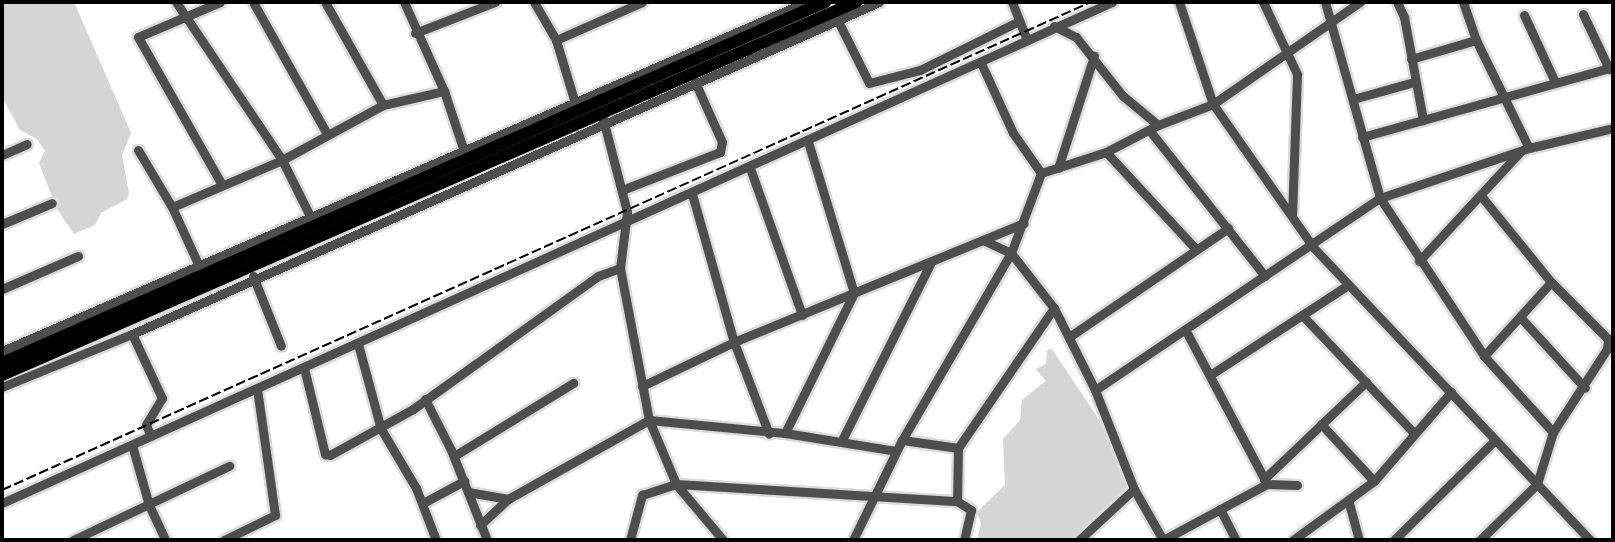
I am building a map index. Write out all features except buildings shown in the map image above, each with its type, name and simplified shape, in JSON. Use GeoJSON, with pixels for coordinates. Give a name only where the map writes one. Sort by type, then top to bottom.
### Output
{"type":"FeatureCollection","features":[{"type":"Feature","properties":{"kind":"highway"},"geometry":{"type":"LineString","coordinates":[[2,363],[825,2]]}},
{"type":"Feature","properties":{"kind":"highway"},"geometry":{"type":"LineString","coordinates":[[2,375],[252,274],[603,119],[856,2]]}},
{"type":"Feature","properties":{"kind":"street"},"geometry":{"type":"LineString","coordinates":[[176,2],[282,160],[311,218]]}},
{"type":"Feature","properties":{"kind":"street"},"geometry":{"type":"LineString","coordinates":[[220,2],[138,37],[222,186]]}},
{"type":"Feature","properties":{"kind":"street"},"geometry":{"type":"LineString","coordinates":[[253,2],[327,134]]}},
{"type":"Feature","properties":{"kind":"street"},"geometry":{"type":"LineString","coordinates":[[326,2],[383,105]]}},
{"type":"Feature","properties":{"kind":"street"},"geometry":{"type":"LineString","coordinates":[[404,2],[415,33],[444,91],[464,151]]}},
{"type":"Feature","properties":{"kind":"street"},"geometry":{"type":"LineString","coordinates":[[465,2],[468,12]]}},
{"type":"Feature","properties":{"kind":"street"},"geometry":{"type":"LineString","coordinates":[[415,33],[495,2]]}},
{"type":"Feature","properties":{"kind":"street"},"geometry":{"type":"LineString","coordinates":[[534,2],[556,40],[575,103]]}},
{"type":"Feature","properties":{"kind":"street"},"geometry":{"type":"LineString","coordinates":[[556,40],[642,2]]}},
{"type":"Feature","properties":{"kind":"street"},"geometry":{"type":"LineString","coordinates":[[2,351],[806,2]]}},
{"type":"Feature","properties":{"kind":"street"},"geometry":{"type":"LineString","coordinates":[[723,540],[676,484],[649,420],[620,268],[628,221],[603,119],[879,2]]}},
{"type":"Feature","properties":{"kind":"street"},"geometry":{"type":"LineString","coordinates":[[1012,2],[1027,40]]}},
{"type":"Feature","properties":{"kind":"street"},"geometry":{"type":"LineString","coordinates":[[2,503],[750,168],[981,63],[1054,26],[1112,2]]}},
{"type":"Feature","properties":{"kind":"street"},"geometry":{"type":"LineString","coordinates":[[1179,2],[1213,104],[1293,214],[1312,247],[1590,540]]}},
{"type":"Feature","properties":{"kind":"street"},"geometry":{"type":"LineString","coordinates":[[1264,2],[1297,74],[1299,92],[1293,214]]}},
{"type":"Feature","properties":{"kind":"street"},"geometry":{"type":"LineString","coordinates":[[1325,2],[1380,198],[1484,356],[1553,432]]}},
{"type":"Feature","properties":{"kind":"street"},"geometry":{"type":"LineString","coordinates":[[1041,173],[1106,152],[1154,128],[1213,104],[1287,50],[1332,23],[1360,2]]}},
{"type":"Feature","properties":{"kind":"street"},"geometry":{"type":"LineString","coordinates":[[1396,2],[1423,120]]}},
{"type":"Feature","properties":{"kind":"street"},"geometry":{"type":"LineString","coordinates":[[1463,2],[1476,40],[1525,150]]}},
{"type":"Feature","properties":{"kind":"street"},"geometry":{"type":"LineString","coordinates":[[1362,137],[1611,68],[1583,14]]}},
{"type":"Feature","properties":{"kind":"street"},"geometry":{"type":"LineString","coordinates":[[1524,15],[1555,82]]}},
{"type":"Feature","properties":{"kind":"street"},"geometry":{"type":"LineString","coordinates":[[838,21],[869,83],[920,70],[1019,21]]}},
{"type":"Feature","properties":{"kind":"street"},"geometry":{"type":"LineString","coordinates":[[1054,26],[1068,31],[1094,55],[1123,96],[1154,128],[1265,276]]}},
{"type":"Feature","properties":{"kind":"street"},"geometry":{"type":"LineString","coordinates":[[1411,59],[1476,40]]}},
{"type":"Feature","properties":{"kind":"street"},"geometry":{"type":"LineString","coordinates":[[1058,168],[1094,55]]}},
{"type":"Feature","properties":{"kind":"street"},"geometry":{"type":"LineString","coordinates":[[981,63],[1013,133],[1041,173]]}},
{"type":"Feature","properties":{"kind":"street"},"geometry":{"type":"LineString","coordinates":[[622,190],[720,152],[722,142],[695,82]]}},
{"type":"Feature","properties":{"kind":"street"},"geometry":{"type":"LineString","coordinates":[[1353,99],[1415,82]]}},
{"type":"Feature","properties":{"kind":"street"},"geometry":{"type":"LineString","coordinates":[[173,207],[282,160],[383,105],[444,91]]}},
{"type":"Feature","properties":{"kind":"street"},"geometry":{"type":"LineString","coordinates":[[1095,390],[1312,247],[1380,198],[1525,150],[1613,128]]}},
{"type":"Feature","properties":{"kind":"street"},"geometry":{"type":"LineString","coordinates":[[785,433],[854,293],[807,142]]}},
{"type":"Feature","properties":{"kind":"street"},"geometry":{"type":"LineString","coordinates":[[2,155],[27,144]]}},
{"type":"Feature","properties":{"kind":"street"},"geometry":{"type":"LineString","coordinates":[[138,150],[173,207],[199,266]]}},
{"type":"Feature","properties":{"kind":"street"},"geometry":{"type":"LineString","coordinates":[[1419,261],[1525,150]]}},
{"type":"Feature","properties":{"kind":"street"},"geometry":{"type":"LineString","coordinates":[[1106,152],[1195,248]]}},
{"type":"Feature","properties":{"kind":"street"},"geometry":{"type":"LineString","coordinates":[[750,168],[802,315]]}},
{"type":"Feature","properties":{"kind":"street"},"geometry":{"type":"LineString","coordinates":[[853,540],[902,440],[1011,253],[1041,173]]}},
{"type":"Feature","properties":{"kind":"street"},"geometry":{"type":"LineString","coordinates":[[692,194],[734,342],[769,434]]}},
{"type":"Feature","properties":{"kind":"street"},"geometry":{"type":"LineString","coordinates":[[1480,540],[1537,484],[1553,432],[1584,388],[1607,349],[1608,339],[1551,282],[1481,196]]}},
{"type":"Feature","properties":{"kind":"street"},"geometry":{"type":"LineString","coordinates":[[2,224],[52,203]]}},
{"type":"Feature","properties":{"kind":"street"},"geometry":{"type":"LineString","coordinates":[[642,386],[734,342],[1024,223]]}},
{"type":"Feature","properties":{"kind":"street"},"geometry":{"type":"LineString","coordinates":[[1069,337],[1195,248],[1228,228]]}},
{"type":"Feature","properties":{"kind":"street"},"geometry":{"type":"LineString","coordinates":[[983,240],[1011,253],[1054,308],[1095,390],[1135,489],[1163,540],[1266,481],[1366,382]]}},
{"type":"Feature","properties":{"kind":"street"},"geometry":{"type":"LineString","coordinates":[[2,289],[78,256]]}},
{"type":"Feature","properties":{"kind":"street"},"geometry":{"type":"LineString","coordinates":[[842,440],[931,262]]}},
{"type":"Feature","properties":{"kind":"street"},"geometry":{"type":"LineString","coordinates":[[304,368],[325,453],[330,455],[381,429],[598,276],[620,268]]}},
{"type":"Feature","properties":{"kind":"street"},"geometry":{"type":"LineString","coordinates":[[2,387],[132,334],[252,274],[281,346]]}},
{"type":"Feature","properties":{"kind":"street"},"geometry":{"type":"LineString","coordinates":[[1484,356],[1551,282]]}},
{"type":"Feature","properties":{"kind":"street"},"geometry":{"type":"LineString","coordinates":[[1210,375],[1348,285]]}},
{"type":"Feature","properties":{"kind":"street"},"geometry":{"type":"LineString","coordinates":[[957,501],[958,448],[1054,308]]}},
{"type":"Feature","properties":{"kind":"street"},"geometry":{"type":"LineString","coordinates":[[1302,315],[1414,433]]}},
{"type":"Feature","properties":{"kind":"street"},"geometry":{"type":"LineString","coordinates":[[1520,317],[1584,388]]}},
{"type":"Feature","properties":{"kind":"street"},"geometry":{"type":"LineString","coordinates":[[1186,331],[1266,481]]}},
{"type":"Feature","properties":{"kind":"street"},"geometry":{"type":"LineString","coordinates":[[132,334],[162,398],[146,425],[151,436]]}},
{"type":"Feature","properties":{"kind":"street"},"geometry":{"type":"LineString","coordinates":[[358,344],[381,429],[423,503],[436,540]]}},
{"type":"Feature","properties":{"kind":"street"},"geometry":{"type":"LineString","coordinates":[[454,456],[573,383]]}},
{"type":"Feature","properties":{"kind":"street"},"geometry":{"type":"LineString","coordinates":[[224,540],[275,515],[257,389]]}},
{"type":"Feature","properties":{"kind":"street"},"geometry":{"type":"LineString","coordinates":[[1293,540],[1349,503],[1374,481],[1451,392]]}},
{"type":"Feature","properties":{"kind":"street"},"geometry":{"type":"LineString","coordinates":[[425,400],[454,456],[487,540]]}},
{"type":"Feature","properties":{"kind":"street"},"geometry":{"type":"LineString","coordinates":[[480,525],[508,499],[649,420],[842,440],[896,451]]}},
{"type":"Feature","properties":{"kind":"street"},"geometry":{"type":"LineString","coordinates":[[1321,424],[1374,481]]}},
{"type":"Feature","properties":{"kind":"street"},"geometry":{"type":"LineString","coordinates":[[902,440],[958,448]]}},
{"type":"Feature","properties":{"kind":"street"},"geometry":{"type":"LineString","coordinates":[[1394,540],[1494,440]]}},
{"type":"Feature","properties":{"kind":"street"},"geometry":{"type":"LineString","coordinates":[[132,445],[149,505],[165,540]]}},
{"type":"Feature","properties":{"kind":"street"},"geometry":{"type":"LineString","coordinates":[[73,540],[229,466]]}},
{"type":"Feature","properties":{"kind":"street"},"geometry":{"type":"LineString","coordinates":[[423,503],[464,481]]}},
{"type":"Feature","properties":{"kind":"street"},"geometry":{"type":"LineString","coordinates":[[1266,481],[1297,485]]}},
{"type":"Feature","properties":{"kind":"street"},"geometry":{"type":"LineString","coordinates":[[630,540],[642,495],[676,484],[875,499],[957,501],[971,510],[964,540]]}},
{"type":"Feature","properties":{"kind":"street"},"geometry":{"type":"LineString","coordinates":[[1079,540],[1135,489]]}},
{"type":"Feature","properties":{"kind":"street"},"geometry":{"type":"LineString","coordinates":[[468,492],[508,499]]}},
{"type":"Feature","properties":{"kind":"street"},"geometry":{"type":"LineString","coordinates":[[1349,503],[1359,540]]}},
{"type":"Feature","properties":{"kind":"street"},"geometry":{"type":"LineString","coordinates":[[1220,509],[1236,540]]}},
{"type":"Feature","properties":{"kind":"shaded area"},"geometry":{"type":"Polygon","coordinates":[[[2,2],[74,2],[131,133],[122,155],[129,193],[127,199],[101,213],[95,225],[74,234],[57,209],[39,163],[45,151],[37,139],[20,130],[2,97],[2,2]]]}},
{"type":"Feature","properties":{"kind":"shaded area"},"geometry":{"type":"Polygon","coordinates":[[[1052,349],[1104,427],[1129,487],[1074,540],[977,540],[981,524],[977,512],[1005,485],[1003,439],[1020,420],[1022,400],[1046,381],[1036,369],[1046,364],[1047,350],[1052,349]]]}},
{"type":"Feature","properties":{"kind":"railway"},"geometry":{"type":"LineString","coordinates":[[2,490],[1091,2]]}}]}
